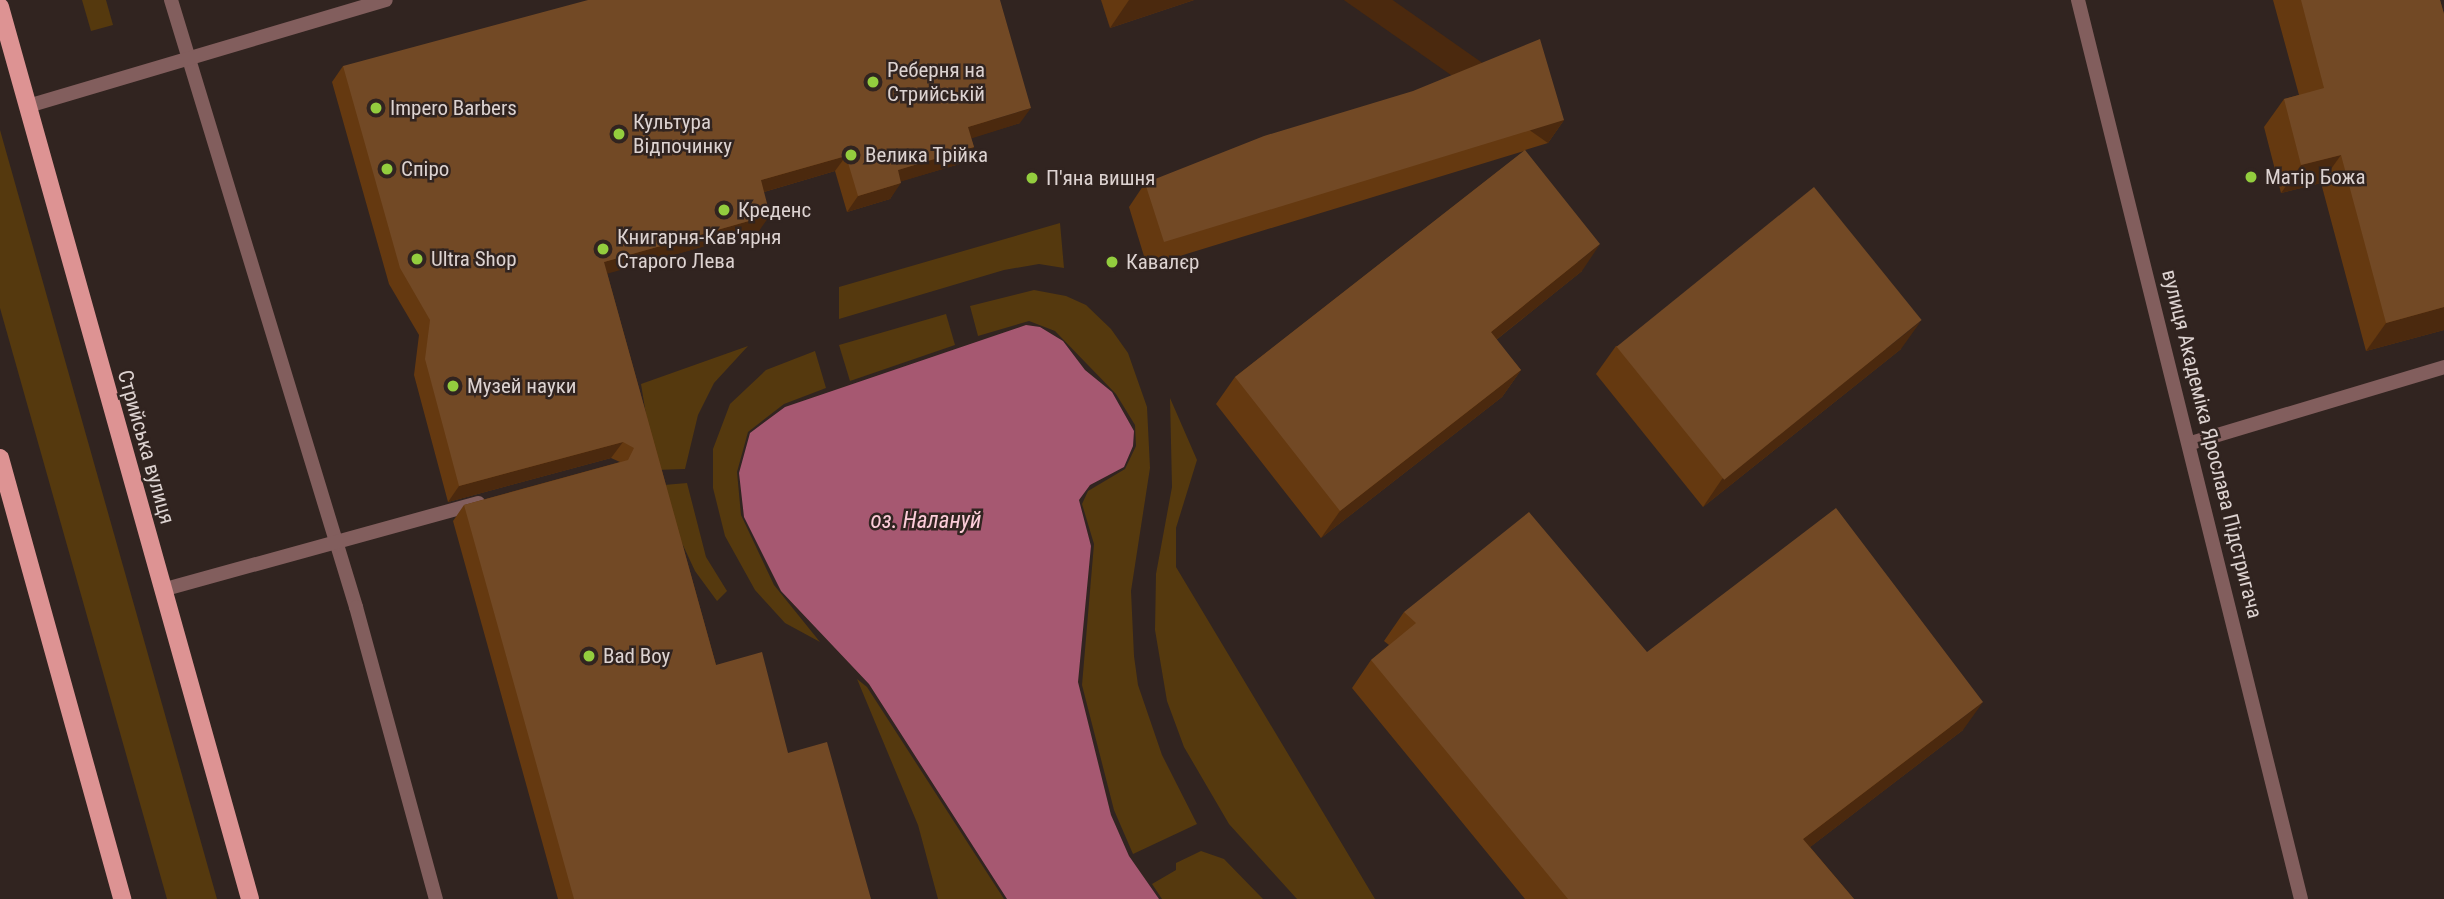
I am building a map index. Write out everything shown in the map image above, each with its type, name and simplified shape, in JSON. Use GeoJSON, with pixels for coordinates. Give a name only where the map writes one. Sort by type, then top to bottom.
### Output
{"type":"FeatureCollection","features":[{"type":"Feature","properties":{"kind":"main road","name":"Стрийська вулиця"},"geometry":{"type":"LineString","coordinates":[[0,7],[250,899]]}},
{"type":"Feature","properties":{"kind":"main road"},"geometry":{"type":"LineString","coordinates":[[0,458],[122,899]]}},
{"type":"Feature","properties":{"kind":"street"},"geometry":{"type":"LineString","coordinates":[[170,0],[336,542],[436,899]]}},
{"type":"Feature","properties":{"kind":"street"},"geometry":{"type":"LineString","coordinates":[[28,106],[386,0]]}},
{"type":"Feature","properties":{"kind":"street","name":"вулиця Академіка Ярослава Підстригача"},"geometry":{"type":"LineString","coordinates":[[2078,0],[2191,443],[2301,899]]}},
{"type":"Feature","properties":{"kind":"street"},"geometry":{"type":"LineString","coordinates":[[2191,443],[2444,367]]}},
{"type":"Feature","properties":{"kind":"street"},"geometry":{"type":"LineString","coordinates":[[162,590],[495,499]]}},
{"type":"Feature","properties":{"kind":"shaded area"},"geometry":{"type":"Polygon","coordinates":[[[82,0],[106,0],[113,25],[91,31],[82,0]]]}},
{"type":"Feature","properties":{"kind":"shaded area"},"geometry":{"type":"Polygon","coordinates":[[[0,130],[217,899],[167,899],[0,308],[0,130]]]}},
{"type":"Feature","properties":{"kind":"shaded area"},"geometry":{"type":"Polygon","coordinates":[[[1060,223],[1064,268],[1039,264],[1004,270],[839,319],[839,287],[1060,223]]]}},
{"type":"Feature","properties":{"kind":"shaded area"},"geometry":{"type":"Polygon","coordinates":[[[1034,290],[1066,296],[1086,305],[1111,329],[1128,353],[1147,407],[1150,468],[1131,591],[1134,656],[1138,685],[1162,755],[1197,824],[1133,854],[1114,810],[1082,685],[1094,544],[1082,504],[1088,491],[1125,469],[1136,446],[1135,425],[1116,394],[1055,331],[1029,321],[978,336],[970,306],[1034,290]]]}},
{"type":"Feature","properties":{"kind":"shaded area"},"geometry":{"type":"Polygon","coordinates":[[[946,314],[955,345],[850,381],[839,345],[946,314]]]}},
{"type":"Feature","properties":{"kind":"shaded area"},"geometry":{"type":"Polygon","coordinates":[[[748,346],[714,383],[698,415],[685,469],[655,470],[641,384],[748,346]]]}},
{"type":"Feature","properties":{"kind":"shaded area"},"geometry":{"type":"Polygon","coordinates":[[[815,351],[826,388],[784,404],[748,432],[737,472],[741,515],[774,585],[820,642],[785,623],[755,590],[725,536],[713,488],[713,449],[730,404],[766,370],[815,351]]]}},
{"type":"Feature","properties":{"kind":"shaded area"},"geometry":{"type":"Polygon","coordinates":[[[1170,398],[1197,460],[1176,528],[1176,567],[1375,899],[1297,899],[1229,824],[1184,747],[1167,701],[1155,630],[1156,574],[1172,487],[1170,398]]]}},
{"type":"Feature","properties":{"kind":"shaded area"},"geometry":{"type":"Polygon","coordinates":[[[687,483],[706,557],[727,591],[717,601],[695,571],[681,541],[664,485],[687,483]]]}},
{"type":"Feature","properties":{"kind":"shaded area"},"geometry":{"type":"Polygon","coordinates":[[[857,679],[867,687],[1004,899],[938,899],[918,825],[857,679]]]}},
{"type":"Feature","properties":{"kind":"shaded area"},"geometry":{"type":"Polygon","coordinates":[[[1201,851],[1224,859],[1263,899],[1162,899],[1152,884],[1176,870],[1176,863],[1201,851]]]}},
{"type":"Feature","properties":{"kind":"water","name":"оз. Налануй"},"geometry":{"type":"Polygon","coordinates":[[[1026,325],[1040,327],[1063,341],[1085,370],[1112,392],[1134,431],[1133,446],[1124,467],[1090,485],[1079,500],[1091,546],[1078,682],[1111,815],[1129,856],[1159,899],[1007,899],[869,684],[781,591],[744,517],[739,473],[750,433],[785,407],[1026,325]]]}},
{"type":"Feature","properties":{"kind":"building"},"geometry":{"type":"Polygon","coordinates":[[[588,0],[1000,0],[1031,108],[968,127],[974,147],[898,170],[901,183],[858,196],[846,156],[761,180],[770,215],[604,262],[716,665],[762,652],[788,753],[827,742],[871,899],[574,899],[464,505],[628,460],[634,448],[623,442],[459,486],[425,359],[430,320],[400,268],[343,66],[588,0]]]}},
{"type":"Feature","properties":{"kind":"building"},"geometry":{"type":"Polygon","coordinates":[[[2301,0],[2440,0],[2444,14],[2444,307],[2386,323],[2341,155],[2301,165],[2284,99],[2324,88],[2301,0]]]}},
{"type":"Feature","properties":{"kind":"building"},"geometry":{"type":"Polygon","coordinates":[[[1540,39],[1564,120],[1164,242],[1145,183],[1264,136],[1413,91],[1540,39]]]}},
{"type":"Feature","properties":{"kind":"building"},"geometry":{"type":"Polygon","coordinates":[[[1525,150],[1600,244],[1491,332],[1521,370],[1340,511],[1235,377],[1525,150]]]}},
{"type":"Feature","properties":{"kind":"building"},"geometry":{"type":"Polygon","coordinates":[[[1814,187],[1922,320],[1724,480],[1617,347],[1814,187]]]}},
{"type":"Feature","properties":{"kind":"building"},"geometry":{"type":"Polygon","coordinates":[[[1836,508],[1983,702],[1803,839],[1854,899],[1568,899],[1371,660],[1416,623],[1404,612],[1529,512],[1647,652],[1836,508]]]}},
{"type":"Feature","properties":{"kind":"place","name":"Реберня на Стрийській"},"geometry":{"type":"Point","coordinates":[873,82]}},
{"type":"Feature","properties":{"kind":"place","name":"Impero Barbers"},"geometry":{"type":"Point","coordinates":[376,108]}},
{"type":"Feature","properties":{"kind":"place","name":"Культура Відпочинку"},"geometry":{"type":"Point","coordinates":[619,134]}},
{"type":"Feature","properties":{"kind":"place","name":"Велика Трійка"},"geometry":{"type":"Point","coordinates":[851,155]}},
{"type":"Feature","properties":{"kind":"place","name":"Спіро"},"geometry":{"type":"Point","coordinates":[387,169]}},
{"type":"Feature","properties":{"kind":"place","name":"Матір Божа"},"geometry":{"type":"Point","coordinates":[2251,177]}},
{"type":"Feature","properties":{"kind":"place","name":"П'яна вишня"},"geometry":{"type":"Point","coordinates":[1032,178]}},
{"type":"Feature","properties":{"kind":"place","name":"Креденс"},"geometry":{"type":"Point","coordinates":[724,210]}},
{"type":"Feature","properties":{"kind":"place","name":"Книгарня-Кав'ярня Старого Лева"},"geometry":{"type":"Point","coordinates":[603,249]}},
{"type":"Feature","properties":{"kind":"place","name":"Ultra Shop"},"geometry":{"type":"Point","coordinates":[417,259]}},
{"type":"Feature","properties":{"kind":"place","name":"Кавалєр"},"geometry":{"type":"Point","coordinates":[1112,262]}},
{"type":"Feature","properties":{"kind":"place","name":"Музей науки"},"geometry":{"type":"Point","coordinates":[453,386]}},
{"type":"Feature","properties":{"kind":"place","name":"Bad Boy"},"geometry":{"type":"Point","coordinates":[589,656]}}]}
